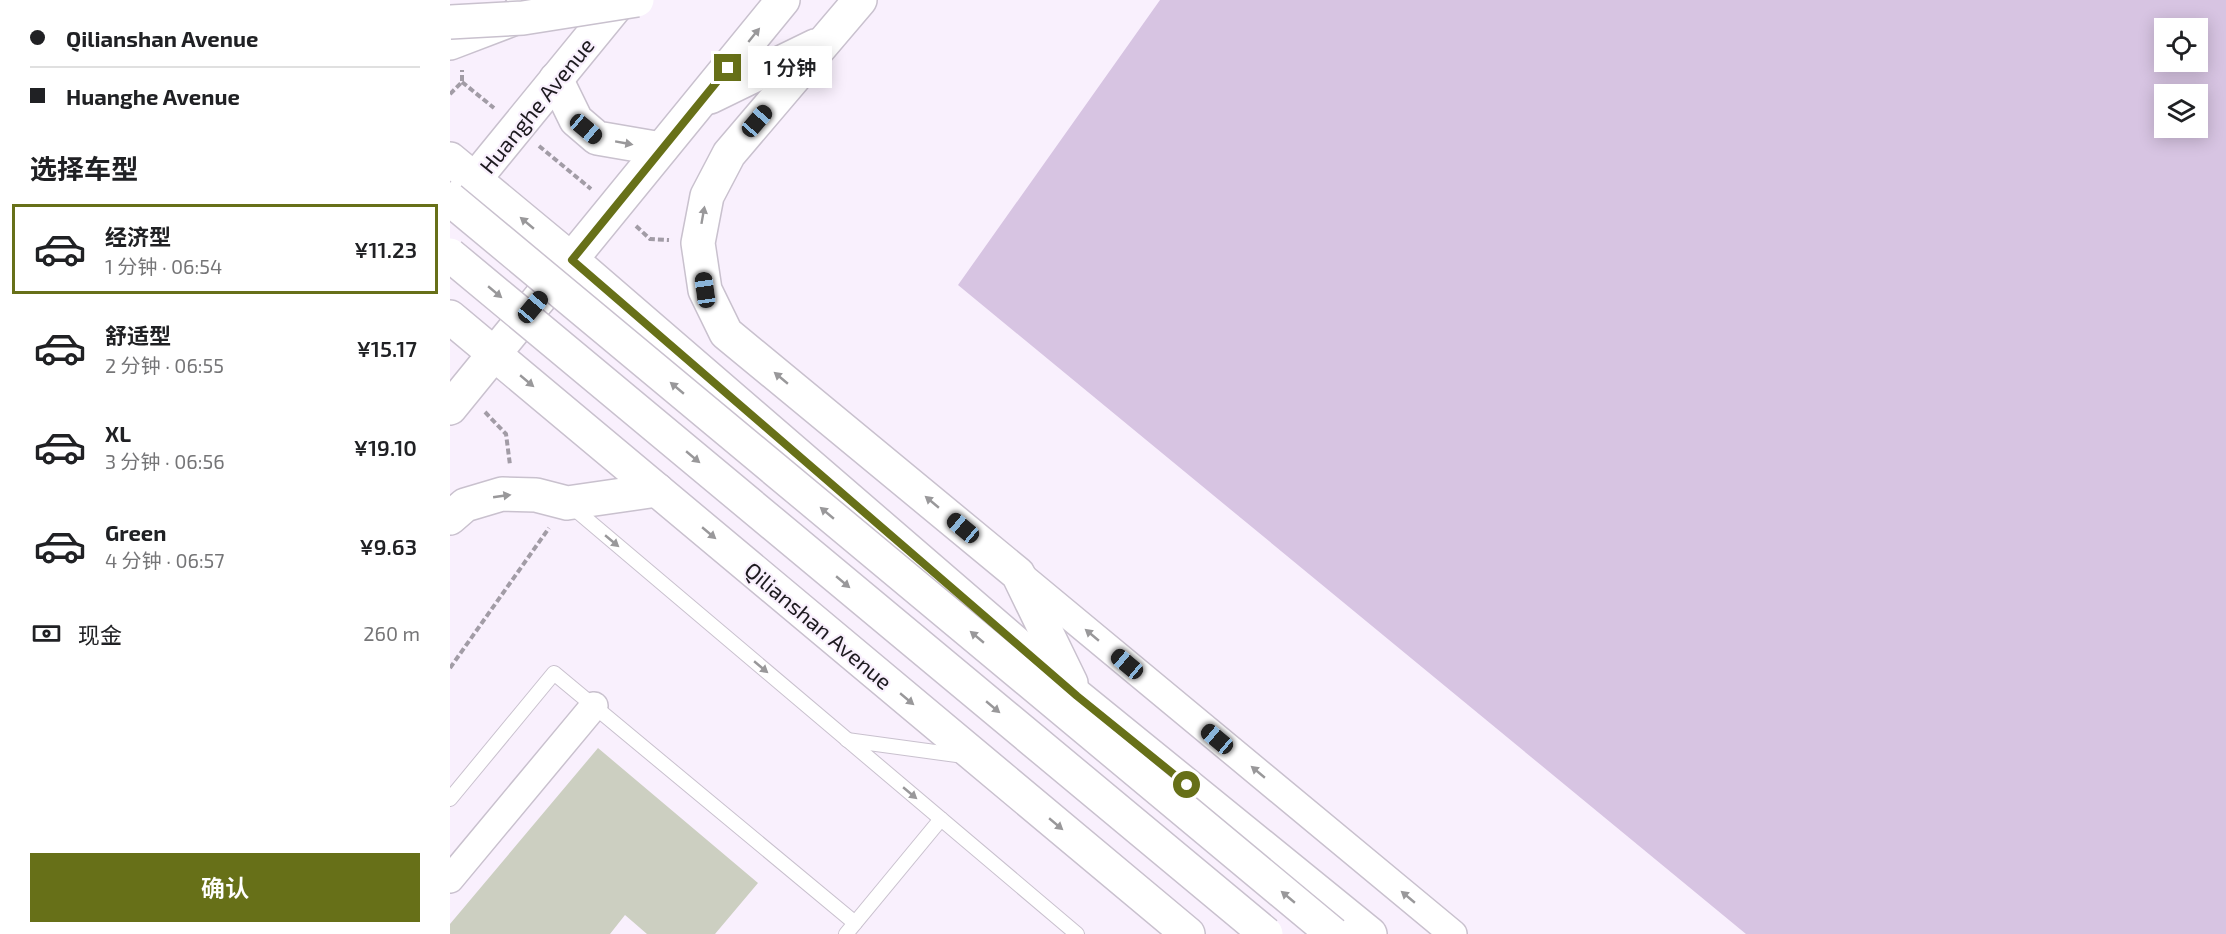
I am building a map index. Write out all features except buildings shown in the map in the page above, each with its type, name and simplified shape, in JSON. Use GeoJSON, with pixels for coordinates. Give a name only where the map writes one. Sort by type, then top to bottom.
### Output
{"type":"FeatureCollection","features":[{"type":"Feature","properties":{"kind":"main road"},"geometry":{"type":"LineString","coordinates":[[450,43],[513,19],[529,0]]}},
{"type":"Feature","properties":{"kind":"main road","name":"Huanghe Avenue"},"geometry":{"type":"LineString","coordinates":[[450,209],[458,179],[517,128],[621,0]]}},
{"type":"Feature","properties":{"kind":"main road"},"geometry":{"type":"LineString","coordinates":[[450,22],[522,18],[637,0]]}},
{"type":"Feature","properties":{"kind":"main road"},"geometry":{"type":"LineString","coordinates":[[457,399],[783,0]]}},
{"type":"Feature","properties":{"kind":"main road"},"geometry":{"type":"LineString","coordinates":[[860,0],[729,154],[707,196],[698,243],[705,290],[726,333],[1018,574],[1077,696]]}},
{"type":"Feature","properties":{"kind":"main road"},"geometry":{"type":"LineString","coordinates":[[700,101],[827,40]]}},
{"type":"Feature","properties":{"kind":"main road"},"geometry":{"type":"LineString","coordinates":[[556,80],[576,120],[597,138],[661,149]]}},
{"type":"Feature","properties":{"kind":"main road"},"geometry":{"type":"LineString","coordinates":[[458,179],[572,260],[1077,696],[1370,934]]}},
{"type":"Feature","properties":{"kind":"main road"},"geometry":{"type":"LineString","coordinates":[[458,179],[1333,934]]}},
{"type":"Feature","properties":{"kind":"main road"},"geometry":{"type":"LineString","coordinates":[[450,255],[1266,934]]}},
{"type":"Feature","properties":{"kind":"main road","name":"Qilianshan Avenue"},"geometry":{"type":"LineString","coordinates":[[450,317],[1188,934]]}},
{"type":"Feature","properties":{"kind":"main road"},"geometry":{"type":"LineString","coordinates":[[450,518],[465,505],[502,495],[536,495],[567,503],[657,490]]}},
{"type":"Feature","properties":{"kind":"street"},"geometry":{"type":"LineString","coordinates":[[1018,574],[1453,934]]}},
{"type":"Feature","properties":{"kind":"street"},"geometry":{"type":"LineString","coordinates":[[450,879],[594,706]]}},
{"type":"Feature","properties":{"kind":"lane"},"geometry":{"type":"LineString","coordinates":[[567,503],[1077,934]]}},
{"type":"Feature","properties":{"kind":"lane"},"geometry":{"type":"LineString","coordinates":[[450,799],[554,673],[855,923]]}},
{"type":"Feature","properties":{"kind":"lane"},"geometry":{"type":"LineString","coordinates":[[847,740],[978,758]]}},
{"type":"Feature","properties":{"kind":"lane"},"geometry":{"type":"LineString","coordinates":[[846,934],[941,819]]}},
{"type":"Feature","properties":{"kind":"path"},"geometry":{"type":"LineString","coordinates":[[462,82],[650,239],[698,243]]}},
{"type":"Feature","properties":{"kind":"path"},"geometry":{"type":"LineString","coordinates":[[457,399],[506,434],[514,495]]}},
{"type":"Feature","properties":{"kind":"path"},"geometry":{"type":"LineString","coordinates":[[450,668],[567,503]]}},
{"type":"Feature","properties":{"kind":"shaded area"},"geometry":{"type":"Polygon","coordinates":[[[1160,0],[2226,0],[2226,934],[1746,934],[958,285],[1160,0]]]}},
{"type":"Feature","properties":{"kind":"route"},"geometry":{"type":"LineString","coordinates":[[728,68],[572,260],[1077,696],[1187,785]]}}]}
